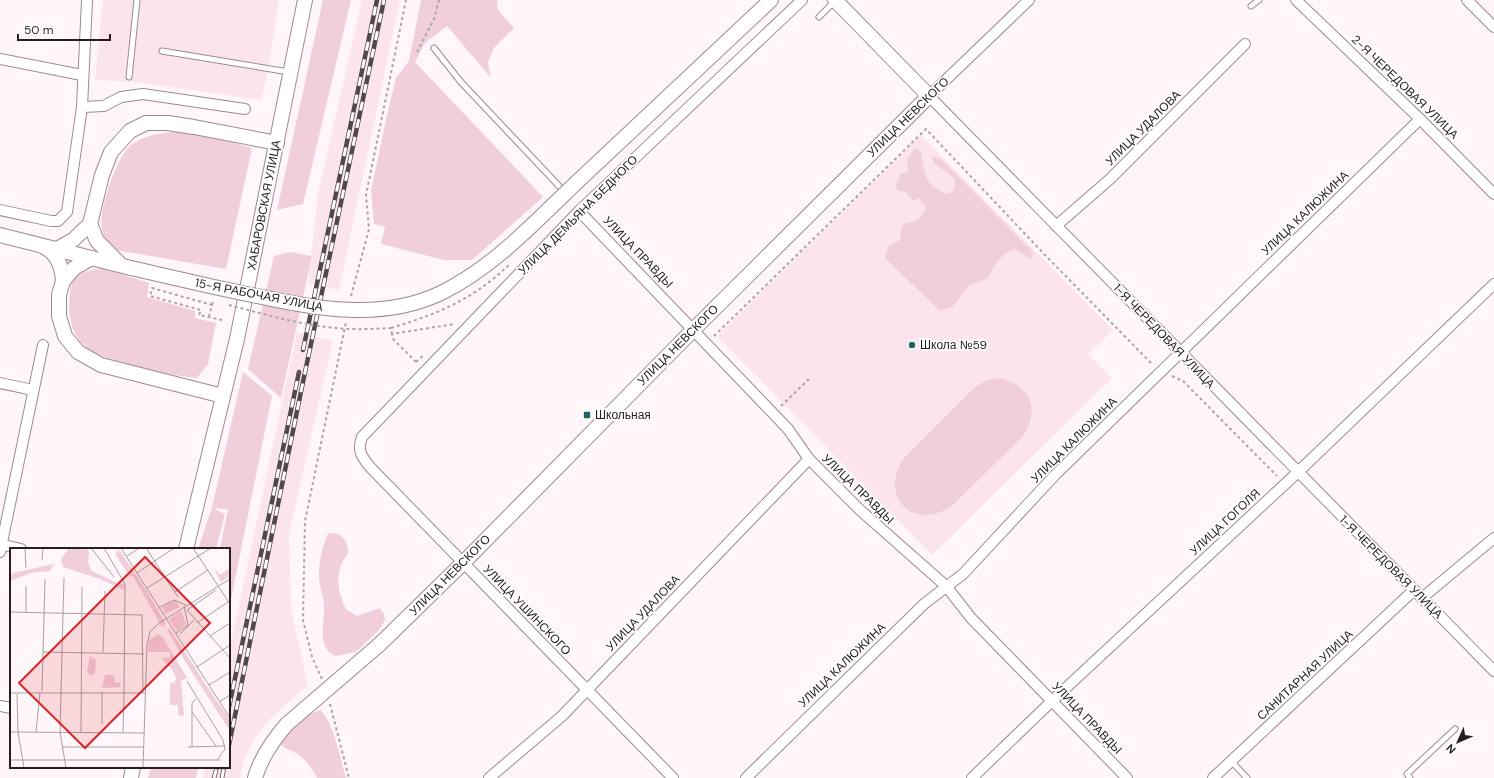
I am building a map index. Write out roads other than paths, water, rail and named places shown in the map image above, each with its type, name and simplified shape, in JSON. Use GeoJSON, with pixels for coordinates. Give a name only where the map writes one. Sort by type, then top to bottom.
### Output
{"type":"FeatureCollection","features":[{"type":"Feature","properties":{"kind":"main road","name":"ХАБАРОВСКАЯ УЛИЦА"},"geometry":{"type":"LineString","coordinates":[[186,548],[237,339],[305,0]]}},
{"type":"Feature","properties":{"kind":"main road","name":"УЛИЦА ДЕМЬЯНА БЕДНОГО"},"geometry":{"type":"LineString","coordinates":[[577,182],[771,0]]}},
{"type":"Feature","properties":{"kind":"main road","name":"1-Я ЧЕРЕДОВАЯ УЛИЦА"},"geometry":{"type":"LineString","coordinates":[[835,0],[929,96]]}},
{"type":"Feature","properties":{"kind":"main road","name":"УЛИЦА НЕВСКОГО"},"geometry":{"type":"LineString","coordinates":[[255,778],[262,758],[275,738],[291,719],[380,644],[463,563],[694,329],[929,96]]}},
{"type":"Feature","properties":{"kind":"main road"},"geometry":{"type":"LineString","coordinates":[[57,249],[73,240],[90,224],[102,175],[111,152],[130,131],[146,123],[168,123],[277,143]]}},
{"type":"Feature","properties":{"kind":"main road","name":"15-Я РАБОЧАЯ УЛИЦА"},"geometry":{"type":"LineString","coordinates":[[0,235],[126,266],[307,307],[358,311],[393,308],[418,302],[442,292],[475,273],[510,246],[577,182]]}},
{"type":"Feature","properties":{"kind":"main road"},"geometry":{"type":"LineString","coordinates":[[90,224],[97,241],[126,266]]}},
{"type":"Feature","properties":{"kind":"main road"},"geometry":{"type":"LineString","coordinates":[[41,245],[49,249],[56,258],[62,272],[63,281],[59,295],[59,316],[65,336],[78,352],[101,365],[223,396]]}},
{"type":"Feature","properties":{"kind":"main road"},"geometry":{"type":"LineString","coordinates":[[63,281],[74,268],[92,258]]}},
{"type":"Feature","properties":{"kind":"main road"},"geometry":{"type":"LineString","coordinates":[[131,778],[133,768]]}},
{"type":"Feature","properties":{"kind":"street"},"geometry":{"type":"LineString","coordinates":[[0,210],[51,221],[58,220],[67,212],[82,107],[82,74],[87,0]]}},
{"type":"Feature","properties":{"kind":"street","name":"УЛИЦА ДЕМЬЯНА БЕДНОГО"},"geometry":{"type":"LineString","coordinates":[[362,437],[426,371],[577,208],[802,0]]}},
{"type":"Feature","properties":{"kind":"street","name":"УЛИЦА НЕВСКОГО"},"geometry":{"type":"LineString","coordinates":[[929,96],[1029,0]]}},
{"type":"Feature","properties":{"kind":"street","name":"2-Я ЧЕРЕДОВАЯ УЛИЦА"},"geometry":{"type":"LineString","coordinates":[[1296,0],[1420,119],[1494,194]]}},
{"type":"Feature","properties":{"kind":"street"},"geometry":{"type":"LineString","coordinates":[[1467,0],[1494,27]]}},
{"type":"Feature","properties":{"kind":"street","name":"УЛИЦА УДАЛОВА"},"geometry":{"type":"LineString","coordinates":[[1056,226],[1110,179],[1245,44]]}},
{"type":"Feature","properties":{"kind":"street"},"geometry":{"type":"LineString","coordinates":[[0,59],[82,74]]}},
{"type":"Feature","properties":{"kind":"street"},"geometry":{"type":"LineString","coordinates":[[82,107],[104,106],[121,97],[143,94],[244,109]]}},
{"type":"Feature","properties":{"kind":"street","name":"1-Я ЧЕРЕДОВАЯ УЛИЦА"},"geometry":{"type":"LineString","coordinates":[[929,96],[1494,671]]}},
{"type":"Feature","properties":{"kind":"street","name":"УЛИЦА КАЛЮЖИНА"},"geometry":{"type":"LineString","coordinates":[[746,778],[924,604],[963,574],[1055,476],[1180,352],[1420,119]]}},
{"type":"Feature","properties":{"kind":"street","name":"УЛИЦА ПРАВДЫ"},"geometry":{"type":"LineString","coordinates":[[577,208],[788,429],[810,459],[860,510],[946,586],[971,618],[1053,700],[1127,778]]}},
{"type":"Feature","properties":{"kind":"street","name":"УЛИЦА ГОГОЛЯ"},"geometry":{"type":"LineString","coordinates":[[972,778],[1053,700],[1298,472],[1494,284]]}},
{"type":"Feature","properties":{"kind":"street"},"geometry":{"type":"LineString","coordinates":[[11,548],[1,547],[43,345]]}},
{"type":"Feature","properties":{"kind":"street"},"geometry":{"type":"LineString","coordinates":[[0,383],[33,390]]}},
{"type":"Feature","properties":{"kind":"street","name":"УЛИЦА УШИНСКОГО"},"geometry":{"type":"LineString","coordinates":[[362,437],[359,444],[359,451],[363,458],[463,563],[673,778]]}},
{"type":"Feature","properties":{"kind":"street","name":"УЛИЦА УДАЛОВА"},"geometry":{"type":"LineString","coordinates":[[489,778],[562,716],[810,459]]}},
{"type":"Feature","properties":{"kind":"street"},"geometry":{"type":"LineString","coordinates":[[1422,598],[1494,538]]}},
{"type":"Feature","properties":{"kind":"street","name":"САНИТАРНАЯ УЛИЦА"},"geometry":{"type":"LineString","coordinates":[[1213,778],[1414,590]]}},
{"type":"Feature","properties":{"kind":"street"},"geometry":{"type":"LineString","coordinates":[[0,706],[10,708]]}},
{"type":"Feature","properties":{"kind":"lane"},"geometry":{"type":"LineString","coordinates":[[129,77],[137,0]]}},
{"type":"Feature","properties":{"kind":"lane"},"geometry":{"type":"LineString","coordinates":[[819,17],[835,0]]}},
{"type":"Feature","properties":{"kind":"lane"},"geometry":{"type":"LineString","coordinates":[[1251,6],[1259,0]]}},
{"type":"Feature","properties":{"kind":"lane"},"geometry":{"type":"LineString","coordinates":[[434,48],[460,81],[559,186]]}},
{"type":"Feature","properties":{"kind":"lane"},"geometry":{"type":"LineString","coordinates":[[162,51],[291,72]]}},
{"type":"Feature","properties":{"kind":"lane"},"geometry":{"type":"LineString","coordinates":[[1410,778],[1407,774],[1456,729]]}},
{"type":"Feature","properties":{"kind":"lane"},"geometry":{"type":"LineString","coordinates":[[1231,761],[1247,778]]}},
{"type":"Feature","properties":{"kind":"railway"},"geometry":{"type":"LineString","coordinates":[[303,350],[377,0]]}},
{"type":"Feature","properties":{"kind":"railway"},"geometry":{"type":"LineString","coordinates":[[230,740],[304,377],[384,0]]}},
{"type":"Feature","properties":{"kind":"railway"},"geometry":{"type":"LineString","coordinates":[[230,702],[299,372]]}},
{"type":"Feature","properties":{"kind":"railway"},"geometry":{"type":"LineString","coordinates":[[214,778],[217,768]]}},
{"type":"Feature","properties":{"kind":"railway"},"geometry":{"type":"LineString","coordinates":[[222,778],[224,768]]}},
{"type":"Feature","properties":{"kind":"place","name":"Школа №59"},"geometry":{"type":"Point","coordinates":[912,345]}},
{"type":"Feature","properties":{"kind":"place","name":"Школьная"},"geometry":{"type":"Point","coordinates":[587,415]}}]}
